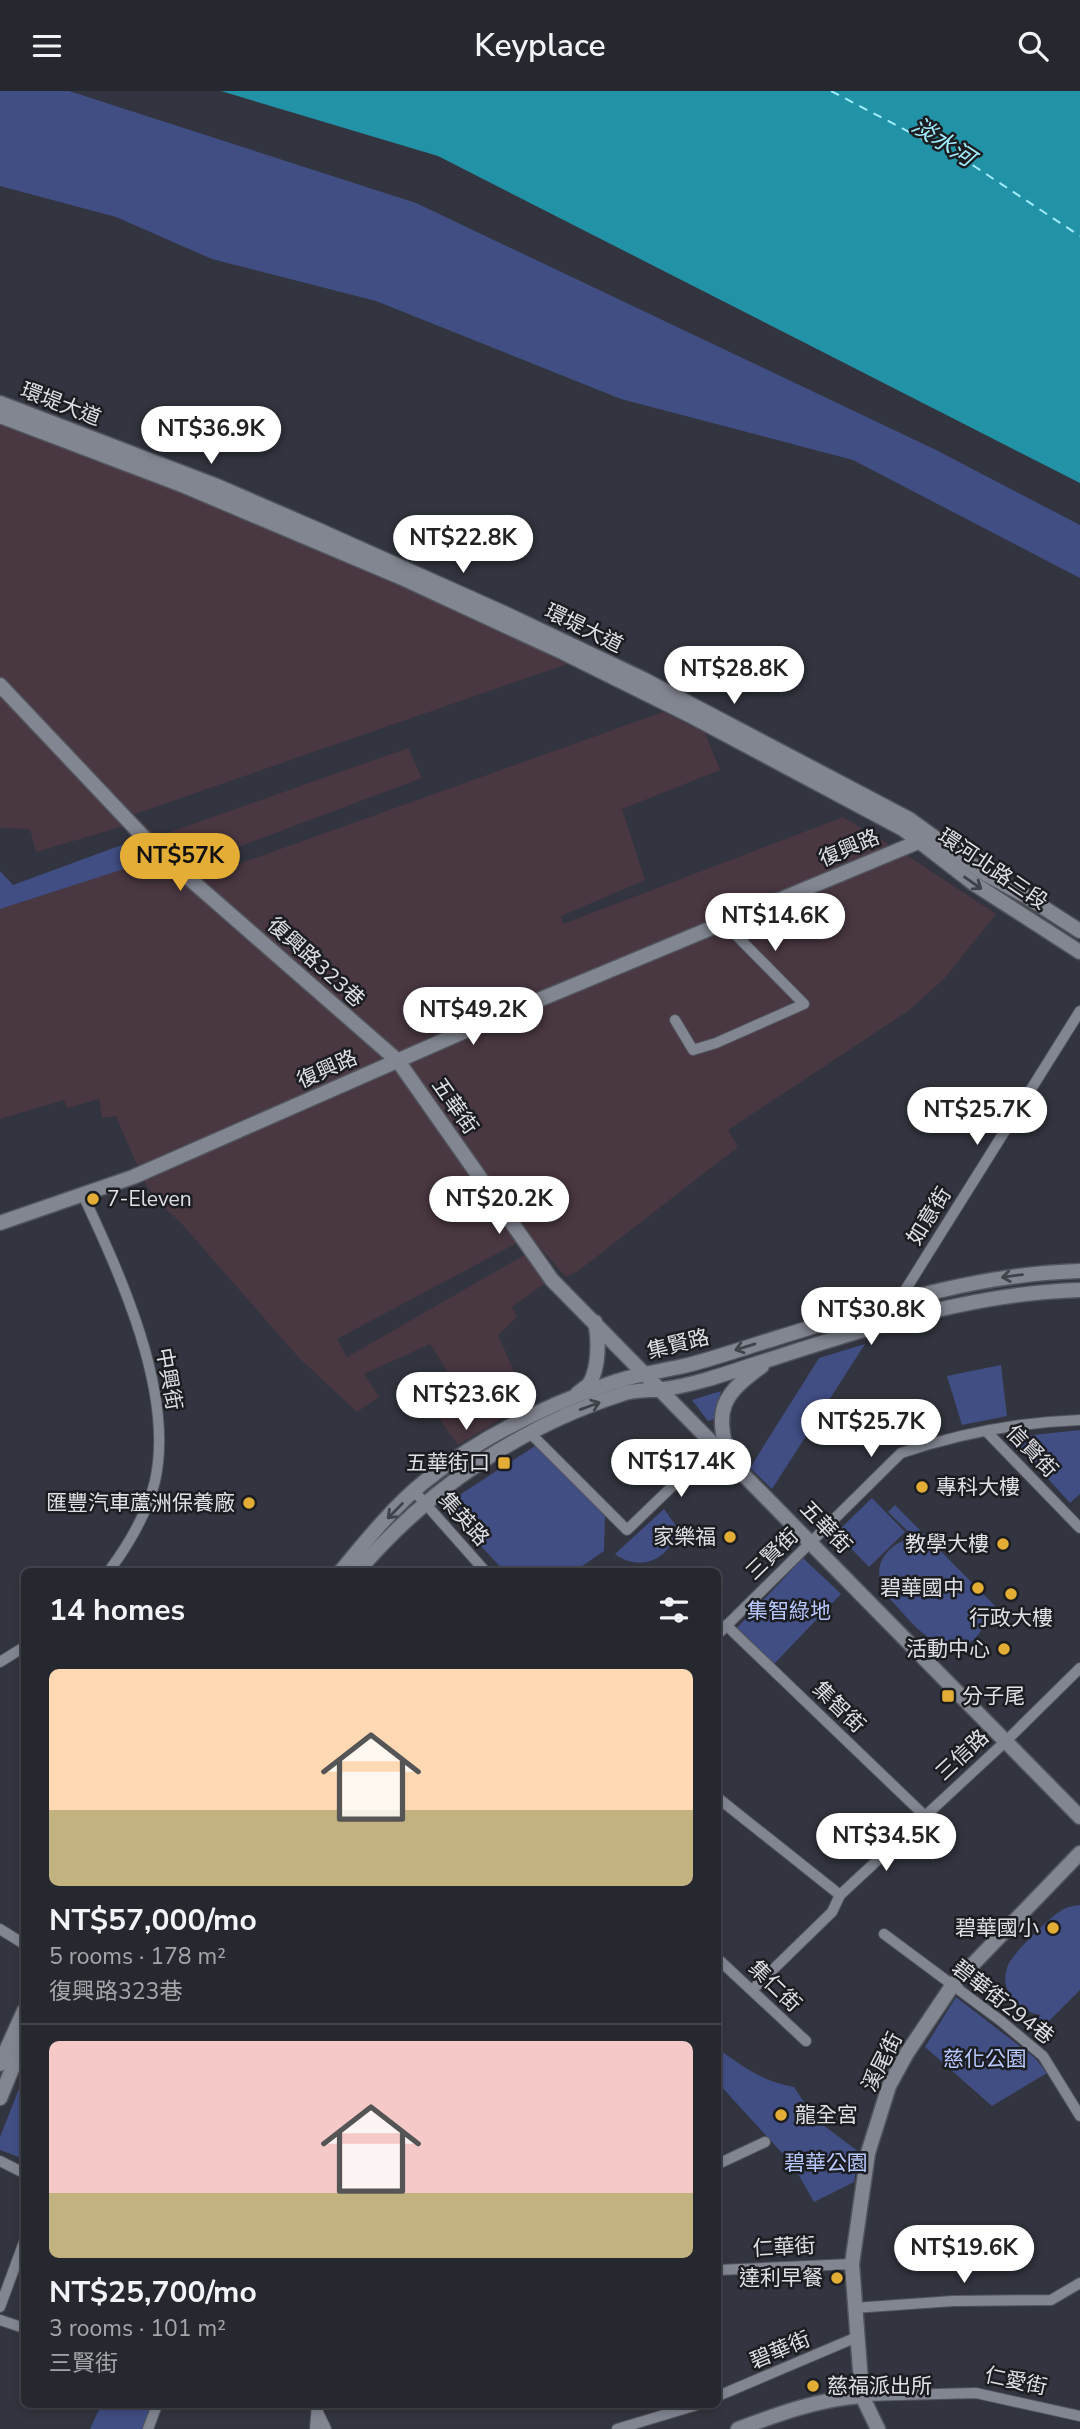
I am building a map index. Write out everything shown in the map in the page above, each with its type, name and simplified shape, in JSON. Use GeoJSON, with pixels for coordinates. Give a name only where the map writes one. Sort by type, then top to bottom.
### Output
{"type":"FeatureCollection","features":[{"type":"Feature","properties":{"kind":"street","name":"環堤大道"},"geometry":{"type":"LineString","coordinates":[[0,403],[217,487],[504,619],[742,730],[909,819],[940,840]]}},
{"type":"Feature","properties":{"kind":"street","name":"環堤大道"},"geometry":{"type":"LineString","coordinates":[[0,416],[404,573]]}},
{"type":"Feature","properties":{"kind":"street","name":"環堤大道"},"geometry":{"type":"LineString","coordinates":[[504,619],[770,757],[903,829],[918,842]]}},
{"type":"Feature","properties":{"kind":"street","name":"復興路323巷"},"geometry":{"type":"LineString","coordinates":[[0,685],[152,846],[398,1061]]}},
{"type":"Feature","properties":{"kind":"street","name":"復興路"},"geometry":{"type":"LineString","coordinates":[[0,1223],[133,1177],[724,923],[918,842],[940,840]]}},
{"type":"Feature","properties":{"kind":"street","name":"環河北路三段"},"geometry":{"type":"LineString","coordinates":[[940,840],[982,872],[1076,928]]}},
{"type":"Feature","properties":{"kind":"street","name":"環河北路三段"},"geometry":{"type":"LineString","coordinates":[[918,842],[973,883],[1080,952]]}},
{"type":"Feature","properties":{"kind":"street"},"geometry":{"type":"LineString","coordinates":[[675,1020],[693,1050],[716,1043],[804,1004],[724,923]]}},
{"type":"Feature","properties":{"kind":"street"},"geometry":{"type":"LineString","coordinates":[[1062,941],[1076,928]]}},
{"type":"Feature","properties":{"kind":"street","name":"如意街"},"geometry":{"type":"LineString","coordinates":[[899,1300],[1080,1010]]}},
{"type":"Feature","properties":{"kind":"street","name":"五華街"},"geometry":{"type":"LineString","coordinates":[[398,1061],[552,1280],[1080,1817]]}},
{"type":"Feature","properties":{"kind":"street","name":"中興街"},"geometry":{"type":"LineString","coordinates":[[82,1193],[121,1276],[143,1343],[156,1404],[158,1466],[149,1501],[129,1543],[111,1568]]}},
{"type":"Feature","properties":{"kind":"street","name":"集賢路"},"geometry":{"type":"LineString","coordinates":[[344,1568],[421,1485],[468,1451],[544,1408],[645,1374],[688,1364],[899,1300],[972,1282],[1041,1272],[1080,1272]]}},
{"type":"Feature","properties":{"kind":"street","name":"集賢路"},"geometry":{"type":"LineString","coordinates":[[361,1568],[424,1504],[474,1465],[560,1417],[625,1392],[684,1386],[967,1302],[1038,1291],[1080,1290]]}},
{"type":"Feature","properties":{"kind":"street"},"geometry":{"type":"LineString","coordinates":[[575,1396],[589,1384],[592,1374],[598,1336],[595,1322]]}},
{"type":"Feature","properties":{"kind":"street"},"geometry":{"type":"LineString","coordinates":[[730,1459],[723,1437],[722,1418],[726,1400],[735,1387],[774,1358]]}},
{"type":"Feature","properties":{"kind":"street","name":"三賢街"},"geometry":{"type":"LineString","coordinates":[[721,1631],[901,1453],[1028,1423],[1080,1420]]}},
{"type":"Feature","properties":{"kind":"street","name":"信賢街"},"geometry":{"type":"LineString","coordinates":[[986,1431],[1080,1528]]}},
{"type":"Feature","properties":{"kind":"street"},"geometry":{"type":"LineString","coordinates":[[530,1433],[627,1530],[715,1445]]}},
{"type":"Feature","properties":{"kind":"street","name":"集英路"},"geometry":{"type":"LineString","coordinates":[[415,1492],[482,1568]]}},
{"type":"Feature","properties":{"kind":"street","name":"集智街"},"geometry":{"type":"LineString","coordinates":[[726,1625],[925,1816]]}},
{"type":"Feature","properties":{"kind":"street"},"geometry":{"type":"LineString","coordinates":[[0,1662],[21,1649]]}},
{"type":"Feature","properties":{"kind":"street","name":"三信路"},"geometry":{"type":"LineString","coordinates":[[753,1989],[832,1912],[840,1895],[1006,1741],[1080,1668]]}},
{"type":"Feature","properties":{"kind":"street"},"geometry":{"type":"LineString","coordinates":[[721,1800],[840,1895]]}},
{"type":"Feature","properties":{"kind":"street","name":"溪尾街"},"geometry":{"type":"LineString","coordinates":[[878,2429],[862,2396],[852,2264],[868,2153],[889,2086],[907,2053],[952,1986],[1080,1853]]}},
{"type":"Feature","properties":{"kind":"street"},"geometry":{"type":"LineString","coordinates":[[0,1929],[21,1942]]}},
{"type":"Feature","properties":{"kind":"street","name":"碧華街294巷"},"geometry":{"type":"LineString","coordinates":[[884,1934],[1001,2021],[1043,2056],[1080,2116]]}},
{"type":"Feature","properties":{"kind":"street","name":"集仁街"},"geometry":{"type":"LineString","coordinates":[[721,1962],[753,1989],[759,2000],[806,2041]]}},
{"type":"Feature","properties":{"kind":"street"},"geometry":{"type":"LineString","coordinates":[[0,2064],[21,2018]]}},
{"type":"Feature","properties":{"kind":"street"},"geometry":{"type":"LineString","coordinates":[[0,2098],[21,2047]]}},
{"type":"Feature","properties":{"kind":"street"},"geometry":{"type":"LineString","coordinates":[[721,2163],[765,2142]]}},
{"type":"Feature","properties":{"kind":"street"},"geometry":{"type":"LineString","coordinates":[[0,2161],[21,2172]]}},
{"type":"Feature","properties":{"kind":"street"},"geometry":{"type":"LineString","coordinates":[[0,2307],[21,2250]]}},
{"type":"Feature","properties":{"kind":"street","name":"仁華街"},"geometry":{"type":"LineString","coordinates":[[721,2270],[852,2264]]}},
{"type":"Feature","properties":{"kind":"street"},"geometry":{"type":"LineString","coordinates":[[854,2308],[953,2301],[1051,2300],[1080,2283]]}},
{"type":"Feature","properties":{"kind":"street"},"geometry":{"type":"LineString","coordinates":[[0,2320],[21,2327]]}},
{"type":"Feature","properties":{"kind":"street","name":"碧華街"},"geometry":{"type":"LineString","coordinates":[[721,2395],[857,2337]]}},
{"type":"Feature","properties":{"kind":"street","name":"仁愛街"},"geometry":{"type":"LineString","coordinates":[[738,2429],[788,2410],[841,2397],[862,2396],[976,2393],[1080,2416]]}},
{"type":"Feature","properties":{"kind":"street"},"geometry":{"type":"LineString","coordinates":[[148,2429],[156,2408]]}},
{"type":"Feature","properties":{"kind":"street"},"geometry":{"type":"LineString","coordinates":[[315,2429],[317,2408]]}},
{"type":"Feature","properties":{"kind":"street"},"geometry":{"type":"LineString","coordinates":[[317,2408],[326,2429]]}},
{"type":"Feature","properties":{"kind":"street"},"geometry":{"type":"LineString","coordinates":[[617,2429],[686,2408]]}},
{"type":"Feature","properties":{"kind":"shaded area"},"geometry":{"type":"Polygon","coordinates":[[[0,421],[238,515],[430,598],[567,664],[132,815],[159,836],[408,748],[422,778],[190,865],[202,877],[663,712],[705,733],[720,770],[622,809],[645,880],[561,916],[563,924],[843,817],[996,914],[944,979],[908,1011],[728,1130],[738,1147],[578,1271],[566,1277],[530,1236],[337,1339],[347,1357],[528,1253],[547,1282],[512,1307],[517,1317],[498,1335],[528,1403],[458,1445],[436,1415],[457,1387],[430,1344],[364,1374],[379,1397],[357,1412],[299,1358],[181,1223],[156,1200],[143,1179],[116,1116],[102,1118],[99,1099],[67,1108],[64,1100],[0,1119],[0,909],[157,858],[124,826],[36,852],[30,829],[0,828],[0,421]]]}},
{"type":"Feature","properties":{"kind":"green space"},"geometry":{"type":"Polygon","coordinates":[[[0,91],[69,91],[416,203],[936,450],[1080,525],[1080,578],[853,460],[621,399],[376,301],[212,259],[116,217],[0,186],[0,91]]]}},
{"type":"Feature","properties":{"kind":"green space"},"geometry":{"type":"Polygon","coordinates":[[[138,839],[158,858],[0,909],[0,871],[13,885],[138,839]]]}},
{"type":"Feature","properties":{"kind":"green space"},"geometry":{"type":"Polygon","coordinates":[[[865,1344],[772,1489],[750,1468],[819,1358],[865,1344]]]}},
{"type":"Feature","properties":{"kind":"green space"},"geometry":{"type":"Polygon","coordinates":[[[1001,1365],[1007,1416],[962,1425],[947,1376],[1001,1365]]]}},
{"type":"Feature","properties":{"kind":"green space"},"geometry":{"type":"Polygon","coordinates":[[[721,1391],[714,1419],[708,1421],[692,1400],[721,1391]]]}},
{"type":"Feature","properties":{"kind":"green space"},"geometry":{"type":"Polygon","coordinates":[[[1080,1430],[1080,1494],[1070,1503],[1014,1441],[1014,1437],[1080,1430]]]}},
{"type":"Feature","properties":{"kind":"green space"},"geometry":{"type":"Polygon","coordinates":[[[535,1446],[605,1516],[604,1551],[579,1568],[501,1568],[446,1508],[461,1494],[535,1446]]]}},
{"type":"Feature","properties":{"kind":"green space"},"geometry":{"type":"Polygon","coordinates":[[[872,1498],[905,1532],[869,1567],[836,1533],[872,1498]]]}},
{"type":"Feature","properties":{"kind":"green space"},"geometry":{"type":"Polygon","coordinates":[[[895,1505],[1003,1614],[995,1621],[986,1612],[982,1628],[972,1641],[960,1646],[936,1642],[914,1625],[887,1596],[879,1576],[882,1559],[895,1546],[914,1537],[888,1512],[895,1505]]]}},
{"type":"Feature","properties":{"kind":"green space"},"geometry":{"type":"Polygon","coordinates":[[[664,1509],[676,1526],[669,1547],[662,1554],[645,1562],[635,1562],[615,1554],[664,1509]]]}},
{"type":"Feature","properties":{"kind":"green space","name":"集智綠地"},"geometry":{"type":"Polygon","coordinates":[[[803,1558],[841,1594],[774,1664],[737,1628],[803,1558]]]}},
{"type":"Feature","properties":{"kind":"green space"},"geometry":{"type":"Polygon","coordinates":[[[1080,1905],[1080,1990],[1042,2028],[1035,2021],[1041,2015],[1024,2009],[1011,1997],[1005,1981],[1006,1972],[1012,1958],[1047,1921],[1064,1909],[1080,1905]]]}},
{"type":"Feature","properties":{"kind":"green space","name":"慈化公園"},"geometry":{"type":"Polygon","coordinates":[[[956,1997],[1035,2058],[1047,2073],[992,2106],[925,2047],[956,1997]]]}},
{"type":"Feature","properties":{"kind":"green space","name":"碧華公園"},"geometry":{"type":"Polygon","coordinates":[[[721,2051],[762,2077],[794,2087],[815,2119],[859,2152],[854,2182],[814,2202],[793,2165],[721,2086],[721,2051]]]}},
{"type":"Feature","properties":{"kind":"green space"},"geometry":{"type":"Polygon","coordinates":[[[21,2084],[21,2158],[0,2150],[0,2137],[21,2084]]]}},
{"type":"Feature","properties":{"kind":"green space"},"geometry":{"type":"Polygon","coordinates":[[[100,2408],[152,2408],[142,2429],[90,2429],[100,2408]]]}},
{"type":"Feature","properties":{"kind":"water","name":"淡水河"},"geometry":{"type":"Polygon","coordinates":[[[221,91],[1080,91],[1080,483],[438,156],[221,91]]]}},
{"type":"Feature","properties":{"kind":"ferry route"},"geometry":{"type":"LineString","coordinates":[[831,91],[974,166],[1080,236]]}},
{"type":"Feature","properties":{"kind":"place","name":"7-Eleven"},"geometry":{"type":"Point","coordinates":[93,1199]}},
{"type":"Feature","properties":{"kind":"place","name":"五華街口"},"geometry":{"type":"Point","coordinates":[504,1463]}},
{"type":"Feature","properties":{"kind":"place","name":"專科大樓"},"geometry":{"type":"Point","coordinates":[922,1487]}},
{"type":"Feature","properties":{"kind":"place","name":"匯豐汽車蘆洲保養廠"},"geometry":{"type":"Point","coordinates":[249,1503]}},
{"type":"Feature","properties":{"kind":"place","name":"家樂福"},"geometry":{"type":"Point","coordinates":[730,1537]}},
{"type":"Feature","properties":{"kind":"place","name":"教學大樓"},"geometry":{"type":"Point","coordinates":[1003,1544]}},
{"type":"Feature","properties":{"kind":"place","name":"碧華國中"},"geometry":{"type":"Point","coordinates":[978,1588]}},
{"type":"Feature","properties":{"kind":"place","name":"行政大樓"},"geometry":{"type":"Point","coordinates":[1011,1594]}},
{"type":"Feature","properties":{"kind":"place","name":"活動中心"},"geometry":{"type":"Point","coordinates":[1004,1649]}},
{"type":"Feature","properties":{"kind":"place","name":"分子尾"},"geometry":{"type":"Point","coordinates":[948,1696]}},
{"type":"Feature","properties":{"kind":"place","name":"碧華國小"},"geometry":{"type":"Point","coordinates":[1053,1928]}},
{"type":"Feature","properties":{"kind":"place","name":"龍全宮"},"geometry":{"type":"Point","coordinates":[781,2115]}},
{"type":"Feature","properties":{"kind":"place","name":"達利早餐"},"geometry":{"type":"Point","coordinates":[837,2278]}},
{"type":"Feature","properties":{"kind":"place","name":"慈福派出所"},"geometry":{"type":"Point","coordinates":[813,2386]}}]}
